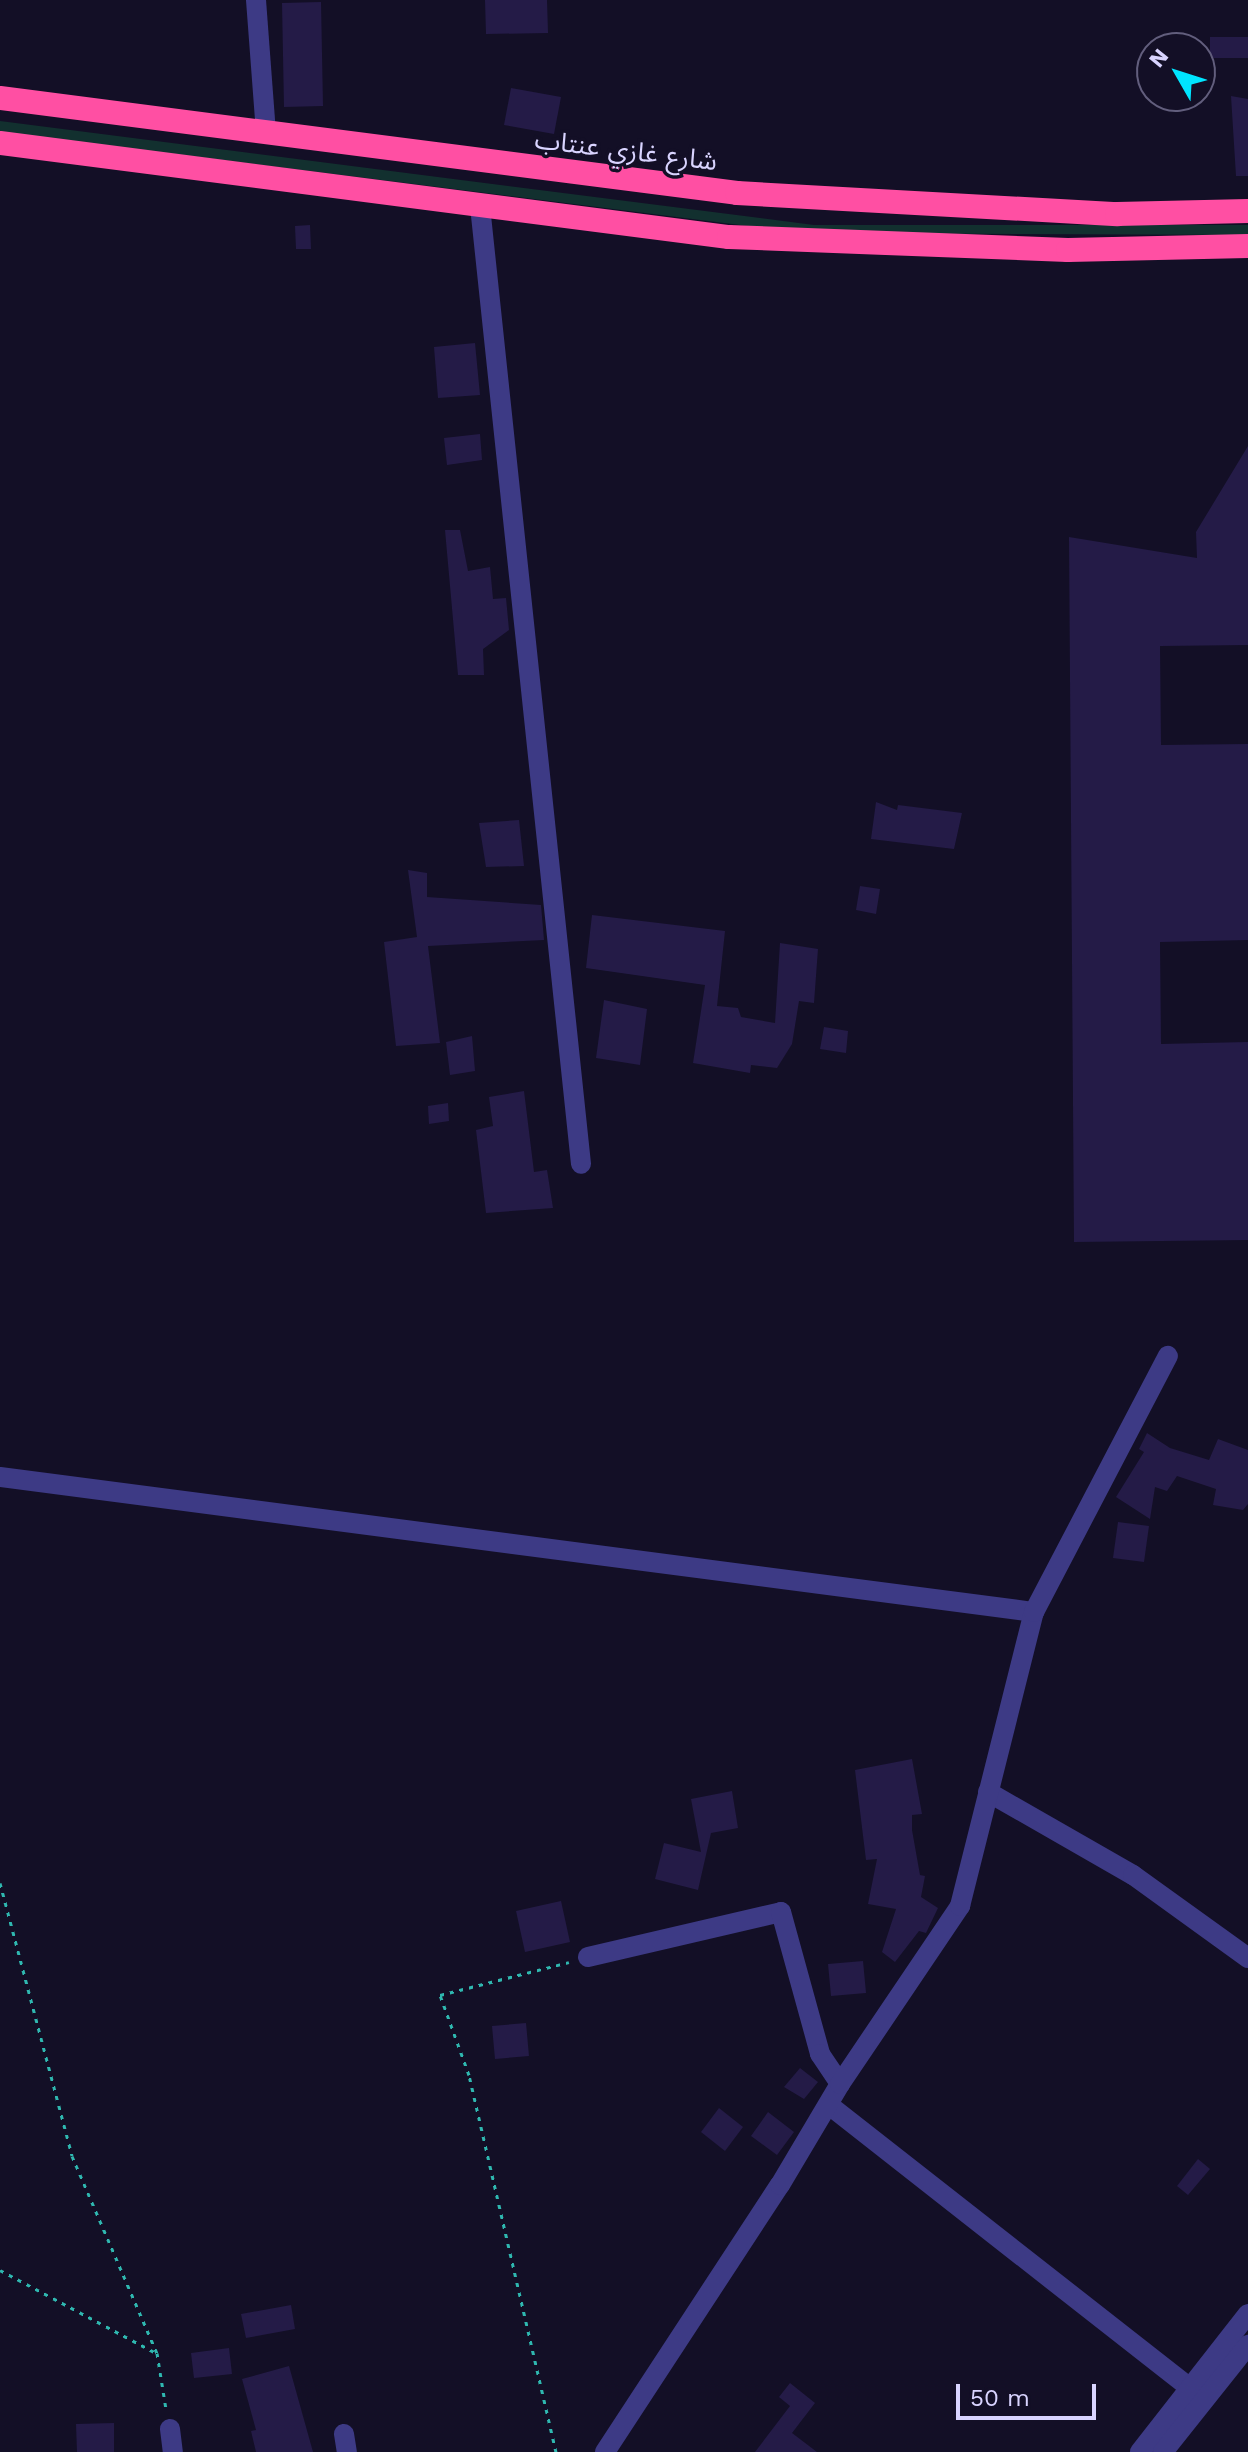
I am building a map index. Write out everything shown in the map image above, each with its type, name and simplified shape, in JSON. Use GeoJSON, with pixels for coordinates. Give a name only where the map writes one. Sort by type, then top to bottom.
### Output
{"type":"FeatureCollection","features":[{"type":"Feature","properties":{"kind":"highway","name":"شارع غازي عنتاب"},"geometry":{"type":"LineString","coordinates":[[0,98],[737,193],[1117,214],[1248,211]]}},
{"type":"Feature","properties":{"kind":"highway"},"geometry":{"type":"LineString","coordinates":[[0,143],[729,237],[1068,250],[1248,246]]}},
{"type":"Feature","properties":{"kind":"street"},"geometry":{"type":"LineString","coordinates":[[256,0],[266,133]]}},
{"type":"Feature","properties":{"kind":"street"},"geometry":{"type":"LineString","coordinates":[[480,206],[581,1164]]}},
{"type":"Feature","properties":{"kind":"street"},"geometry":{"type":"LineString","coordinates":[[605,2452],[840,2084],[960,1906],[1034,1612],[1168,1356]]}},
{"type":"Feature","properties":{"kind":"street"},"geometry":{"type":"LineString","coordinates":[[0,1477],[1034,1612]]}},
{"type":"Feature","properties":{"kind":"street"},"geometry":{"type":"LineString","coordinates":[[988,1792],[1133,1875],[1248,1958]]}},
{"type":"Feature","properties":{"kind":"street"},"geometry":{"type":"LineString","coordinates":[[588,1957],[781,1912],[820,2054],[840,2084]]}},
{"type":"Feature","properties":{"kind":"street"},"geometry":{"type":"LineString","coordinates":[[829,2105],[1190,2388]]}},
{"type":"Feature","properties":{"kind":"street"},"geometry":{"type":"LineString","coordinates":[[1140,2452],[1248,2314]]}},
{"type":"Feature","properties":{"kind":"street"},"geometry":{"type":"LineString","coordinates":[[1163,2452],[1248,2345]]}},
{"type":"Feature","properties":{"kind":"street"},"geometry":{"type":"LineString","coordinates":[[170,2429],[173,2452]]}},
{"type":"Feature","properties":{"kind":"path"},"geometry":{"type":"LineString","coordinates":[[0,1883],[72,2156],[157,2353],[170,2429]]}},
{"type":"Feature","properties":{"kind":"path"},"geometry":{"type":"LineString","coordinates":[[556,2452],[469,2075],[440,1995],[588,1957]]}},
{"type":"Feature","properties":{"kind":"path"},"geometry":{"type":"LineString","coordinates":[[0,2270],[157,2353]]}},
{"type":"Feature","properties":{"kind":"green space"},"geometry":{"type":"Polygon","coordinates":[[[0,121],[814,225],[1248,225],[1248,235],[804,233],[0,132],[0,121]]]}},
{"type":"Feature","properties":{"kind":"building"},"geometry":{"type":"Polygon","coordinates":[[[485,0],[547,0],[548,33],[486,34],[485,0]]]}},
{"type":"Feature","properties":{"kind":"building"},"geometry":{"type":"Polygon","coordinates":[[[321,2],[323,106],[284,107],[282,3],[321,2]]]}},
{"type":"Feature","properties":{"kind":"building"},"geometry":{"type":"Polygon","coordinates":[[[1216,37],[1248,37],[1248,58],[1216,58],[1216,37]]]}},
{"type":"Feature","properties":{"kind":"building"},"geometry":{"type":"Polygon","coordinates":[[[511,88],[561,97],[554,134],[504,125],[511,88]]]}},
{"type":"Feature","properties":{"kind":"building"},"geometry":{"type":"Polygon","coordinates":[[[1231,96],[1248,99],[1248,176],[1236,176],[1231,96]]]}},
{"type":"Feature","properties":{"kind":"building"},"geometry":{"type":"Polygon","coordinates":[[[310,225],[311,249],[296,249],[295,226],[310,225]]]}},
{"type":"Feature","properties":{"kind":"building"},"geometry":{"type":"Polygon","coordinates":[[[475,343],[480,395],[438,398],[434,347],[475,343]]]}},
{"type":"Feature","properties":{"kind":"building"},"geometry":{"type":"Polygon","coordinates":[[[480,434],[482,460],[447,465],[444,438],[480,434]]]}},
{"type":"Feature","properties":{"kind":"building"},"geometry":{"type":"Polygon","coordinates":[[[1248,446],[1248,645],[1160,646],[1161,745],[1248,744],[1248,940],[1160,942],[1161,1044],[1248,1042],[1248,1240],[1074,1242],[1069,537],[1197,558],[1196,532],[1248,446]]]}},
{"type":"Feature","properties":{"kind":"building"},"geometry":{"type":"Polygon","coordinates":[[[445,530],[460,530],[468,571],[490,567],[493,599],[506,598],[509,630],[483,649],[484,675],[458,675],[445,530]]]}},
{"type":"Feature","properties":{"kind":"building"},"geometry":{"type":"Polygon","coordinates":[[[876,802],[897,810],[898,805],[962,813],[954,849],[871,839],[876,802]]]}},
{"type":"Feature","properties":{"kind":"building"},"geometry":{"type":"Polygon","coordinates":[[[519,820],[524,866],[486,867],[479,823],[519,820]]]}},
{"type":"Feature","properties":{"kind":"building"},"geometry":{"type":"Polygon","coordinates":[[[408,870],[427,873],[427,897],[541,905],[544,940],[428,946],[440,1043],[396,1046],[384,942],[417,937],[408,870]]]}},
{"type":"Feature","properties":{"kind":"building"},"geometry":{"type":"Polygon","coordinates":[[[860,886],[880,889],[876,914],[856,910],[860,886]]]}},
{"type":"Feature","properties":{"kind":"building"},"geometry":{"type":"Polygon","coordinates":[[[592,915],[725,931],[717,1006],[738,1008],[741,1017],[775,1023],[780,943],[818,949],[814,1003],[799,1001],[792,1044],[777,1068],[751,1065],[750,1073],[693,1063],[705,985],[586,968],[592,915]]]}},
{"type":"Feature","properties":{"kind":"building"},"geometry":{"type":"Polygon","coordinates":[[[604,1000],[647,1009],[640,1065],[596,1058],[604,1000]]]}},
{"type":"Feature","properties":{"kind":"building"},"geometry":{"type":"Polygon","coordinates":[[[824,1027],[848,1031],[846,1053],[820,1049],[824,1027]]]}},
{"type":"Feature","properties":{"kind":"building"},"geometry":{"type":"Polygon","coordinates":[[[472,1036],[475,1071],[450,1075],[446,1042],[472,1036]]]}},
{"type":"Feature","properties":{"kind":"building"},"geometry":{"type":"Polygon","coordinates":[[[524,1091],[534,1172],[547,1170],[553,1208],[486,1213],[476,1130],[493,1126],[489,1097],[524,1091]]]}},
{"type":"Feature","properties":{"kind":"building"},"geometry":{"type":"Polygon","coordinates":[[[448,1103],[449,1121],[429,1124],[428,1106],[448,1103]]]}},
{"type":"Feature","properties":{"kind":"building"},"geometry":{"type":"Polygon","coordinates":[[[1147,1433],[1170,1448],[1209,1460],[1218,1439],[1248,1450],[1248,1504],[1243,1510],[1213,1505],[1216,1489],[1177,1476],[1167,1491],[1155,1487],[1150,1519],[1116,1497],[1144,1452],[1139,1449],[1147,1433]]]}},
{"type":"Feature","properties":{"kind":"building"},"geometry":{"type":"Polygon","coordinates":[[[1118,1522],[1149,1526],[1144,1562],[1113,1558],[1118,1522]]]}},
{"type":"Feature","properties":{"kind":"building"},"geometry":{"type":"Polygon","coordinates":[[[912,1759],[922,1814],[912,1815],[920,1875],[925,1876],[921,1897],[938,1908],[926,1933],[919,1931],[895,1962],[882,1952],[896,1909],[868,1904],[877,1859],[866,1860],[855,1770],[912,1759]]]}},
{"type":"Feature","properties":{"kind":"building"},"geometry":{"type":"Polygon","coordinates":[[[732,1791],[738,1828],[711,1833],[698,1890],[655,1879],[664,1843],[701,1852],[691,1799],[732,1791]]]}},
{"type":"Feature","properties":{"kind":"building"},"geometry":{"type":"Polygon","coordinates":[[[561,1901],[570,1942],[525,1952],[516,1911],[561,1901]]]}},
{"type":"Feature","properties":{"kind":"building"},"geometry":{"type":"Polygon","coordinates":[[[863,1961],[866,1993],[831,1996],[828,1964],[863,1961]]]}},
{"type":"Feature","properties":{"kind":"building"},"geometry":{"type":"Polygon","coordinates":[[[526,2023],[529,2056],[495,2059],[492,2026],[526,2023]]]}},
{"type":"Feature","properties":{"kind":"building"},"geometry":{"type":"Polygon","coordinates":[[[800,2068],[818,2082],[804,2099],[784,2087],[800,2068]]]}},
{"type":"Feature","properties":{"kind":"building"},"geometry":{"type":"Polygon","coordinates":[[[719,2108],[743,2127],[725,2151],[701,2132],[719,2108]]]}},
{"type":"Feature","properties":{"kind":"building"},"geometry":{"type":"Polygon","coordinates":[[[768,2112],[794,2132],[777,2155],[751,2136],[768,2112]]]}},
{"type":"Feature","properties":{"kind":"building"},"geometry":{"type":"Polygon","coordinates":[[[1198,2159],[1210,2169],[1188,2195],[1177,2186],[1198,2159]]]}},
{"type":"Feature","properties":{"kind":"building"},"geometry":{"type":"Polygon","coordinates":[[[291,2305],[295,2329],[246,2338],[241,2314],[291,2305]]]}},
{"type":"Feature","properties":{"kind":"building"},"geometry":{"type":"Polygon","coordinates":[[[229,2348],[232,2374],[194,2378],[191,2353],[229,2348]]]}},
{"type":"Feature","properties":{"kind":"building"},"geometry":{"type":"Polygon","coordinates":[[[289,2366],[313,2452],[256,2452],[251,2431],[256,2430],[242,2379],[289,2366]]]}},
{"type":"Feature","properties":{"kind":"building"},"geometry":{"type":"Polygon","coordinates":[[[790,2383],[815,2403],[792,2433],[817,2452],[755,2452],[790,2406],[779,2397],[790,2383]]]}},
{"type":"Feature","properties":{"kind":"building"},"geometry":{"type":"Polygon","coordinates":[[[114,2423],[114,2452],[77,2452],[76,2424],[114,2423]]]}}]}
